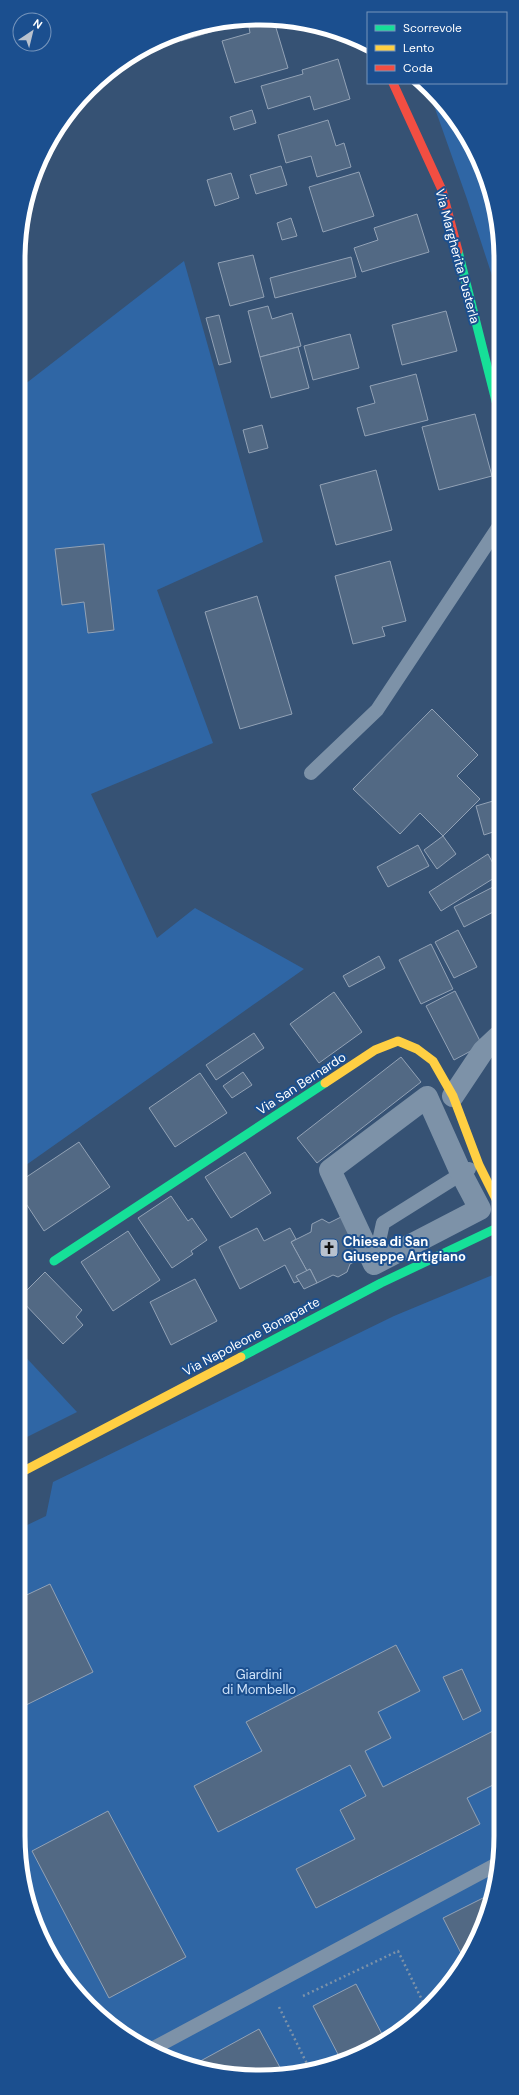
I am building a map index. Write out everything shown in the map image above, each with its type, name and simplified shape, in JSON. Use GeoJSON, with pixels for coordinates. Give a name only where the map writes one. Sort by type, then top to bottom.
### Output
{"type":"FeatureCollection","features":[{"type":"Feature","properties":{"kind":"street","name":"Via Margherita Pusterla"},"geometry":{"type":"LineString","coordinates":[[393,84],[442,190],[494,393]]}},
{"type":"Feature","properties":{"kind":"street"},"geometry":{"type":"LineString","coordinates":[[453,1096],[483,1050],[494,1040]]}},
{"type":"Feature","properties":{"kind":"street","name":"Via San Bernardo"},"geometry":{"type":"LineString","coordinates":[[54,1261],[375,1050],[398,1042],[418,1050],[433,1060],[453,1096],[470,1169],[494,1199]]}},
{"type":"Feature","properties":{"kind":"street"},"geometry":{"type":"LineString","coordinates":[[426,1097],[470,1169],[480,1209],[377,1273],[330,1170],[426,1097]]}},
{"type":"Feature","properties":{"kind":"street","name":"Via Napoleone Bonaparte"},"geometry":{"type":"LineString","coordinates":[[25,1470],[377,1273],[494,1229]]}},
{"type":"Feature","properties":{"kind":"lane"},"geometry":{"type":"LineString","coordinates":[[311,773],[378,710],[494,534]]}},
{"type":"Feature","properties":{"kind":"lane"},"geometry":{"type":"LineString","coordinates":[[377,1273],[383,1223],[470,1169]]}},
{"type":"Feature","properties":{"kind":"lane"},"geometry":{"type":"LineString","coordinates":[[157,2046],[492,1867]]}},
{"type":"Feature","properties":{"kind":"path"},"geometry":{"type":"LineString","coordinates":[[299,1998],[398,1951],[423,2003]]}},
{"type":"Feature","properties":{"kind":"path"},"geometry":{"type":"LineString","coordinates":[[285,2004],[278,2007],[307,2065]]}},
{"type":"Feature","properties":{"kind":"green space"},"geometry":{"type":"Polygon","coordinates":[[[432,101],[446,117],[463,142],[482,184],[492,229],[494,282],[432,101]]]}},
{"type":"Feature","properties":{"kind":"green space"},"geometry":{"type":"Polygon","coordinates":[[[184,261],[263,542],[157,590],[213,743],[91,794],[157,938],[195,908],[304,969],[25,1166],[25,384],[184,261]]]}},
{"type":"Feature","properties":{"kind":"green space","name":"Giardini di Mombello"},"geometry":{"type":"Polygon","coordinates":[[[494,1274],[494,1836],[492,1866],[482,1911],[463,1953],[436,1990],[402,2022],[377,2039],[363,2046],[335,2058],[290,2068],[260,2070],[229,2068],[184,2058],[142,2039],[117,2022],[83,1990],[56,1953],[37,1911],[27,1866],[25,1836],[25,1526],[46,1516],[53,1482],[394,1316],[494,1274]]]}},
{"type":"Feature","properties":{"kind":"green space"},"geometry":{"type":"Polygon","coordinates":[[[25,1356],[77,1412],[25,1438],[25,1356]]]}},
{"type":"Feature","properties":{"kind":"building"},"geometry":{"type":"Polygon","coordinates":[[[260,25],[275,26],[288,68],[235,83],[222,41],[250,33],[249,27],[260,25]]]}},
{"type":"Feature","properties":{"kind":"building"},"geometry":{"type":"Polygon","coordinates":[[[223,28],[181,41],[181,38],[184,37],[223,28]]]}},
{"type":"Feature","properties":{"kind":"building"},"geometry":{"type":"Polygon","coordinates":[[[338,59],[350,99],[314,110],[310,96],[268,109],[261,86],[303,74],[302,70],[338,59]]]}},
{"type":"Feature","properties":{"kind":"building"},"geometry":{"type":"Polygon","coordinates":[[[252,110],[256,123],[234,130],[230,117],[252,110]]]}},
{"type":"Feature","properties":{"kind":"building"},"geometry":{"type":"Polygon","coordinates":[[[328,120],[336,146],[344,143],[351,167],[317,177],[311,156],[286,163],[278,135],[328,120]]]}},
{"type":"Feature","properties":{"kind":"building"},"geometry":{"type":"Polygon","coordinates":[[[281,166],[287,185],[256,194],[250,175],[281,166]]]}},
{"type":"Feature","properties":{"kind":"building"},"geometry":{"type":"Polygon","coordinates":[[[359,172],[374,216],[323,232],[309,187],[359,172]]]}},
{"type":"Feature","properties":{"kind":"building"},"geometry":{"type":"Polygon","coordinates":[[[231,173],[239,198],[215,206],[207,180],[231,173]]]}},
{"type":"Feature","properties":{"kind":"building"},"geometry":{"type":"Polygon","coordinates":[[[417,214],[429,252],[362,272],[354,248],[378,240],[374,228],[417,214]]]}},
{"type":"Feature","properties":{"kind":"building"},"geometry":{"type":"Polygon","coordinates":[[[291,218],[297,236],[282,240],[277,223],[291,218]]]}},
{"type":"Feature","properties":{"kind":"building"},"geometry":{"type":"Polygon","coordinates":[[[253,255],[264,297],[230,306],[218,263],[253,255]]]}},
{"type":"Feature","properties":{"kind":"building"},"geometry":{"type":"Polygon","coordinates":[[[351,257],[356,277],[275,298],[270,278],[351,257]]]}},
{"type":"Feature","properties":{"kind":"building"},"geometry":{"type":"Polygon","coordinates":[[[268,306],[272,319],[292,313],[301,346],[260,357],[248,311],[268,306]]]}},
{"type":"Feature","properties":{"kind":"building"},"geometry":{"type":"Polygon","coordinates":[[[446,311],[457,351],[402,365],[392,325],[446,311]]]}},
{"type":"Feature","properties":{"kind":"building"},"geometry":{"type":"Polygon","coordinates":[[[219,315],[231,362],[219,365],[206,318],[219,315]]]}},
{"type":"Feature","properties":{"kind":"building"},"geometry":{"type":"Polygon","coordinates":[[[350,334],[359,368],[313,380],[304,346],[350,334]]]}},
{"type":"Feature","properties":{"kind":"building"},"geometry":{"type":"Polygon","coordinates":[[[298,347],[309,388],[271,398],[260,357],[298,347]]]}},
{"type":"Feature","properties":{"kind":"building"},"geometry":{"type":"Polygon","coordinates":[[[416,374],[428,420],[365,436],[357,408],[375,403],[370,386],[416,374]]]}},
{"type":"Feature","properties":{"kind":"building"},"geometry":{"type":"Polygon","coordinates":[[[475,414],[492,476],[439,490],[422,427],[475,414]]]}},
{"type":"Feature","properties":{"kind":"building"},"geometry":{"type":"Polygon","coordinates":[[[262,425],[268,448],[249,453],[243,430],[262,425]]]}},
{"type":"Feature","properties":{"kind":"building"},"geometry":{"type":"Polygon","coordinates":[[[376,470],[392,530],[336,545],[320,485],[376,470]]]}},
{"type":"Feature","properties":{"kind":"building"},"geometry":{"type":"Polygon","coordinates":[[[104,544],[114,630],[88,633],[84,602],[62,605],[55,549],[104,544]]]}},
{"type":"Feature","properties":{"kind":"building"},"geometry":{"type":"Polygon","coordinates":[[[390,561],[406,621],[382,627],[385,636],[353,644],[335,576],[390,561]]]}},
{"type":"Feature","properties":{"kind":"building"},"geometry":{"type":"Polygon","coordinates":[[[257,596],[292,714],[240,729],[205,612],[257,596]]]}},
{"type":"Feature","properties":{"kind":"building"},"geometry":{"type":"Polygon","coordinates":[[[432,709],[478,755],[457,776],[480,799],[443,836],[420,813],[400,834],[353,789],[432,709]]]}},
{"type":"Feature","properties":{"kind":"building"},"geometry":{"type":"Polygon","coordinates":[[[493,801],[494,832],[484,835],[476,806],[493,801]]]}},
{"type":"Feature","properties":{"kind":"building"},"geometry":{"type":"Polygon","coordinates":[[[443,836],[456,854],[437,869],[424,850],[443,836]]]}},
{"type":"Feature","properties":{"kind":"building"},"geometry":{"type":"Polygon","coordinates":[[[418,845],[429,866],[388,887],[377,867],[418,845]]]}},
{"type":"Feature","properties":{"kind":"building"},"geometry":{"type":"Polygon","coordinates":[[[488,854],[494,865],[494,878],[441,911],[429,892],[488,854]]]}},
{"type":"Feature","properties":{"kind":"building"},"geometry":{"type":"Polygon","coordinates":[[[494,887],[494,912],[464,927],[454,907],[494,887]]]}},
{"type":"Feature","properties":{"kind":"building"},"geometry":{"type":"Polygon","coordinates":[[[458,930],[477,967],[454,978],[435,942],[458,930]]]}},
{"type":"Feature","properties":{"kind":"building"},"geometry":{"type":"Polygon","coordinates":[[[431,944],[453,989],[421,1004],[399,960],[431,944]]]}},
{"type":"Feature","properties":{"kind":"building"},"geometry":{"type":"Polygon","coordinates":[[[379,956],[385,968],[349,987],[343,976],[379,956]]]}},
{"type":"Feature","properties":{"kind":"building"},"geometry":{"type":"Polygon","coordinates":[[[455,991],[482,1045],[454,1060],[426,1006],[455,991]]]}},
{"type":"Feature","properties":{"kind":"building"},"geometry":{"type":"Polygon","coordinates":[[[334,992],[362,1032],[319,1063],[290,1024],[334,992]]]}},
{"type":"Feature","properties":{"kind":"building"},"geometry":{"type":"Polygon","coordinates":[[[254,1033],[264,1048],[216,1080],[206,1065],[254,1033]]]}},
{"type":"Feature","properties":{"kind":"building"},"geometry":{"type":"Polygon","coordinates":[[[401,1057],[421,1082],[317,1163],[297,1138],[401,1057]]]}},
{"type":"Feature","properties":{"kind":"building"},"geometry":{"type":"Polygon","coordinates":[[[243,1072],[252,1085],[232,1098],[223,1086],[243,1072]]]}},
{"type":"Feature","properties":{"kind":"building"},"geometry":{"type":"Polygon","coordinates":[[[200,1073],[227,1113],[175,1147],[149,1108],[200,1073]]]}},
{"type":"Feature","properties":{"kind":"building"},"geometry":{"type":"Polygon","coordinates":[[[79,1142],[110,1187],[44,1231],[25,1202],[25,1178],[79,1142]]]}},
{"type":"Feature","properties":{"kind":"building"},"geometry":{"type":"Polygon","coordinates":[[[245,1152],[271,1193],[231,1218],[205,1177],[245,1152]]]}},
{"type":"Feature","properties":{"kind":"building"},"geometry":{"type":"Polygon","coordinates":[[[171,1196],[188,1221],[192,1218],[207,1240],[191,1251],[193,1254],[172,1268],[138,1218],[171,1196]]]}},
{"type":"Feature","properties":{"kind":"building","name":"Chiesa di San Giuseppe Artigiano"},"geometry":{"type":"Polygon","coordinates":[[[347,1214],[367,1255],[350,1264],[347,1272],[338,1277],[333,1275],[317,1283],[310,1269],[307,1271],[291,1242],[311,1232],[312,1224],[322,1219],[329,1223],[347,1214]]]}},
{"type":"Feature","properties":{"kind":"building"},"geometry":{"type":"Polygon","coordinates":[[[257,1228],[264,1241],[290,1228],[296,1239],[291,1242],[307,1271],[296,1276],[299,1281],[294,1283],[285,1265],[240,1289],[219,1247],[257,1228]]]}},
{"type":"Feature","properties":{"kind":"building"},"geometry":{"type":"Polygon","coordinates":[[[128,1231],[160,1280],[113,1311],[81,1262],[128,1231]]]}},
{"type":"Feature","properties":{"kind":"building"},"geometry":{"type":"Polygon","coordinates":[[[310,1269],[317,1283],[304,1289],[296,1276],[310,1269]]]}},
{"type":"Feature","properties":{"kind":"building"},"geometry":{"type":"Polygon","coordinates":[[[45,1272],[82,1310],[76,1317],[83,1325],[63,1344],[25,1304],[25,1292],[45,1272]]]}},
{"type":"Feature","properties":{"kind":"building"},"geometry":{"type":"Polygon","coordinates":[[[195,1279],[217,1321],[171,1345],[150,1302],[195,1279]]]}},
{"type":"Feature","properties":{"kind":"building"},"geometry":{"type":"Polygon","coordinates":[[[50,1584],[93,1672],[25,1706],[25,1596],[50,1584]]]}},
{"type":"Feature","properties":{"kind":"building"},"geometry":{"type":"Polygon","coordinates":[[[396,1645],[420,1691],[378,1712],[391,1738],[365,1751],[383,1787],[494,1731],[494,1784],[467,1798],[480,1824],[316,1908],[296,1869],[355,1839],[340,1810],[366,1796],[350,1765],[218,1832],[194,1786],[262,1751],[246,1722],[396,1645]]]}},
{"type":"Feature","properties":{"kind":"building"},"geometry":{"type":"Polygon","coordinates":[[[462,1669],[481,1711],[463,1720],[443,1677],[462,1669]]]}},
{"type":"Feature","properties":{"kind":"building"},"geometry":{"type":"Polygon","coordinates":[[[108,1811],[186,1957],[109,1998],[32,1851],[108,1811]]]}},
{"type":"Feature","properties":{"kind":"building"},"geometry":{"type":"Polygon","coordinates":[[[486,1897],[482,1911],[462,1955],[443,1918],[486,1897]]]}},
{"type":"Feature","properties":{"kind":"building"},"geometry":{"type":"Polygon","coordinates":[[[356,1984],[383,2035],[363,2046],[339,2056],[313,2006],[356,1984]]]}},
{"type":"Feature","properties":{"kind":"building"},"geometry":{"type":"Polygon","coordinates":[[[259,2029],[281,2069],[260,2070],[229,2068],[199,2062],[259,2029]]]}},
{"type":"Feature","properties":{"kind":"traffic: fast"},"geometry":{"type":"LineString","coordinates":[[458,251],[494,393]]}},
{"type":"Feature","properties":{"kind":"traffic: fast"},"geometry":{"type":"LineString","coordinates":[[54,1261],[325,1083]]}},
{"type":"Feature","properties":{"kind":"traffic: fast"},"geometry":{"type":"LineString","coordinates":[[241,1357],[381,1283],[494,1229]]}},
{"type":"Feature","properties":{"kind":"traffic: slow"},"geometry":{"type":"LineString","coordinates":[[325,1083],[375,1050],[398,1041],[417,1049],[433,1061],[453,1096],[479,1165],[494,1195]]}},
{"type":"Feature","properties":{"kind":"traffic: slow"},"geometry":{"type":"LineString","coordinates":[[25,1470],[241,1357]]}},
{"type":"Feature","properties":{"kind":"traffic: jam"},"geometry":{"type":"LineString","coordinates":[[393,84],[442,190],[458,251]]}},
{"type":"Feature","properties":{"kind":"place","name":"Chiesa di San Giuseppe Artigiano"},"geometry":{"type":"Point","coordinates":[329,1248]}}]}
